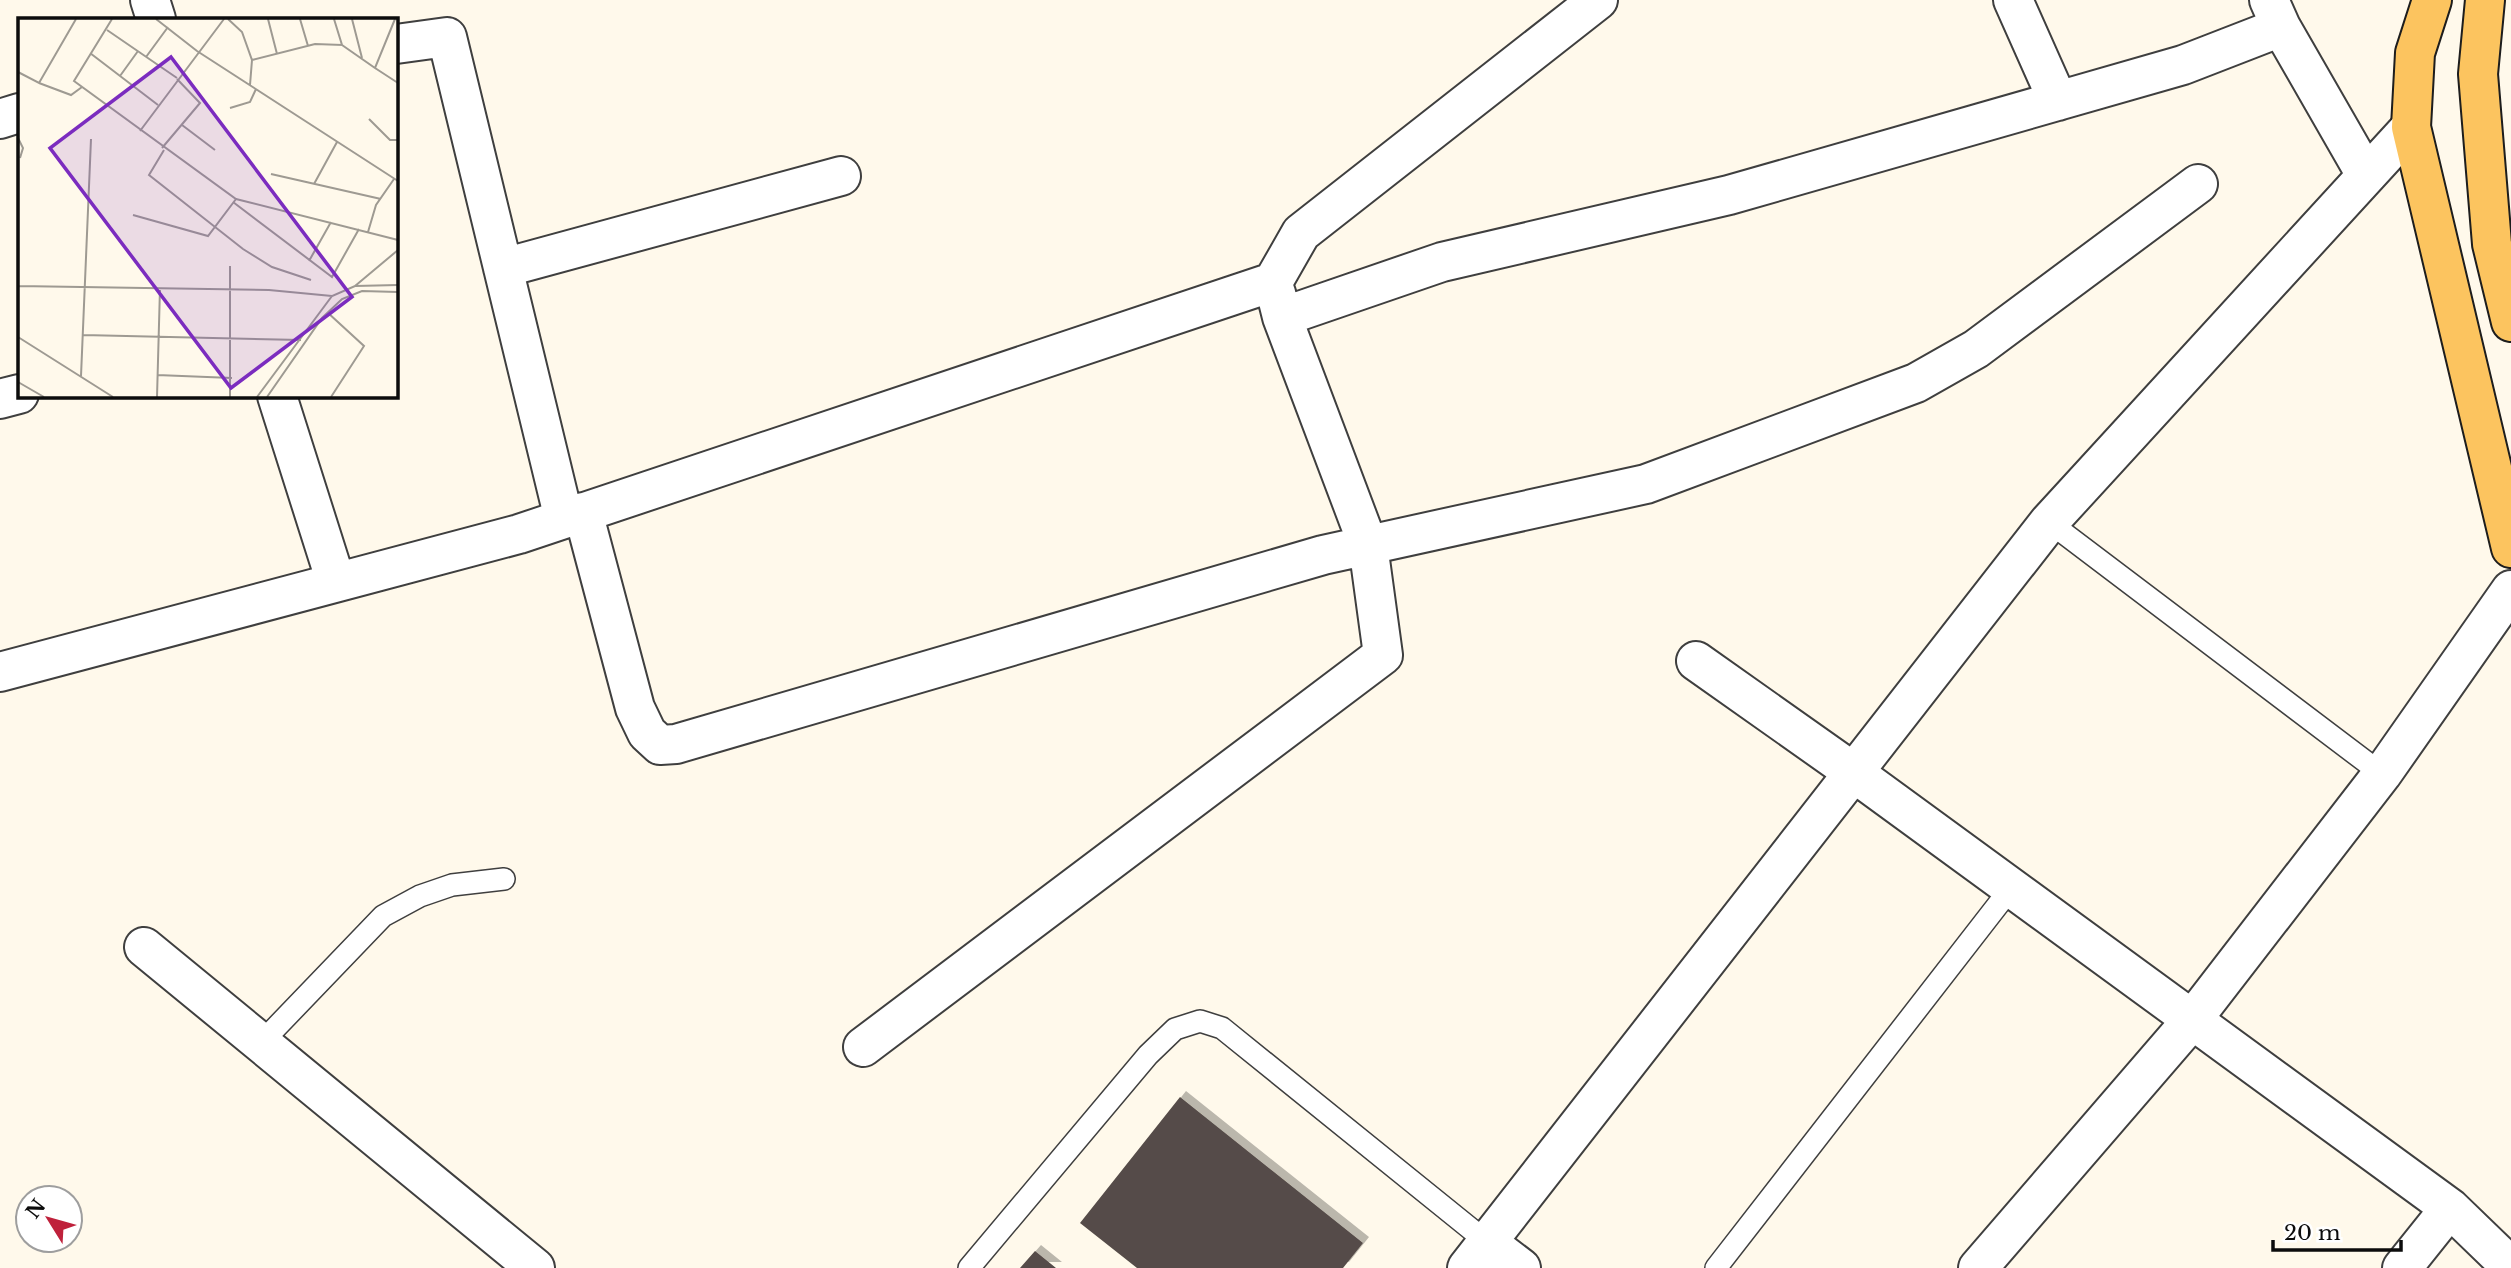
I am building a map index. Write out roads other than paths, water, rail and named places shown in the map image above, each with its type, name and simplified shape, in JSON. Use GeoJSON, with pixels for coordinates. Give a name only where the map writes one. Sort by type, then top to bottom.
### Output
{"type":"FeatureCollection","features":[{"type":"Feature","properties":{"kind":"main road"},"geometry":{"type":"LineString","coordinates":[[2432,0],[2415,53],[2411,127],[2511,548]]}},
{"type":"Feature","properties":{"kind":"main road"},"geometry":{"type":"LineString","coordinates":[[2485,0],[2478,74],[2511,323]]}},
{"type":"Feature","properties":{"kind":"street"},"geometry":{"type":"LineString","coordinates":[[150,0],[156,18]]}},
{"type":"Feature","properties":{"kind":"street"},"geometry":{"type":"LineString","coordinates":[[863,1047],[1382,655],[1368,545],[1277,300],[1301,233],[1598,0]]}},
{"type":"Feature","properties":{"kind":"street"},"geometry":{"type":"LineString","coordinates":[[2012,0],[2058,101]]}},
{"type":"Feature","properties":{"kind":"street"},"geometry":{"type":"LineString","coordinates":[[0,672],[519,534],[1277,300],[1729,195],[2183,65],[2275,14],[2366,175]]}},
{"type":"Feature","properties":{"kind":"street"},"geometry":{"type":"LineString","coordinates":[[397,44],[447,37],[503,268],[574,515],[635,708],[646,733],[660,745],[676,744],[1323,555],[1646,484],[1916,383],[1976,349],[2198,184]]}},
{"type":"Feature","properties":{"kind":"street"},"geometry":{"type":"LineString","coordinates":[[0,120],[18,113]]}},
{"type":"Feature","properties":{"kind":"street"},"geometry":{"type":"LineString","coordinates":[[1521,1268],[1477,1255],[2049,522],[2411,127]]}},
{"type":"Feature","properties":{"kind":"street"},"geometry":{"type":"LineString","coordinates":[[503,268],[841,176]]}},
{"type":"Feature","properties":{"kind":"street"},"geometry":{"type":"LineString","coordinates":[[0,399],[18,394]]}},
{"type":"Feature","properties":{"kind":"street"},"geometry":{"type":"LineString","coordinates":[[277,397],[336,582]]}},
{"type":"Feature","properties":{"kind":"street"},"geometry":{"type":"LineString","coordinates":[[1978,1268],[2192,1020],[2382,774],[2511,590]]}},
{"type":"Feature","properties":{"kind":"street"},"geometry":{"type":"LineString","coordinates":[[1696,662],[1853,772],[2450,1208],[2511,1268]]}},
{"type":"Feature","properties":{"kind":"street"},"geometry":{"type":"LineString","coordinates":[[144,947],[536,1268]]}},
{"type":"Feature","properties":{"kind":"street"},"geometry":{"type":"LineString","coordinates":[[2402,1268],[2450,1208]]}},
{"type":"Feature","properties":{"kind":"lane"},"geometry":{"type":"LineString","coordinates":[[2049,522],[2382,774]]}},
{"type":"Feature","properties":{"kind":"lane"},"geometry":{"type":"LineString","coordinates":[[261,1043],[383,916],[420,896],[452,885],[504,879]]}},
{"type":"Feature","properties":{"kind":"lane"},"geometry":{"type":"LineString","coordinates":[[1716,1268],[2011,888]]}},
{"type":"Feature","properties":{"kind":"lane"},"geometry":{"type":"LineString","coordinates":[[969,1268],[1148,1055],[1175,1029],[1200,1021],[1222,1028],[1477,1255]]}}]}
